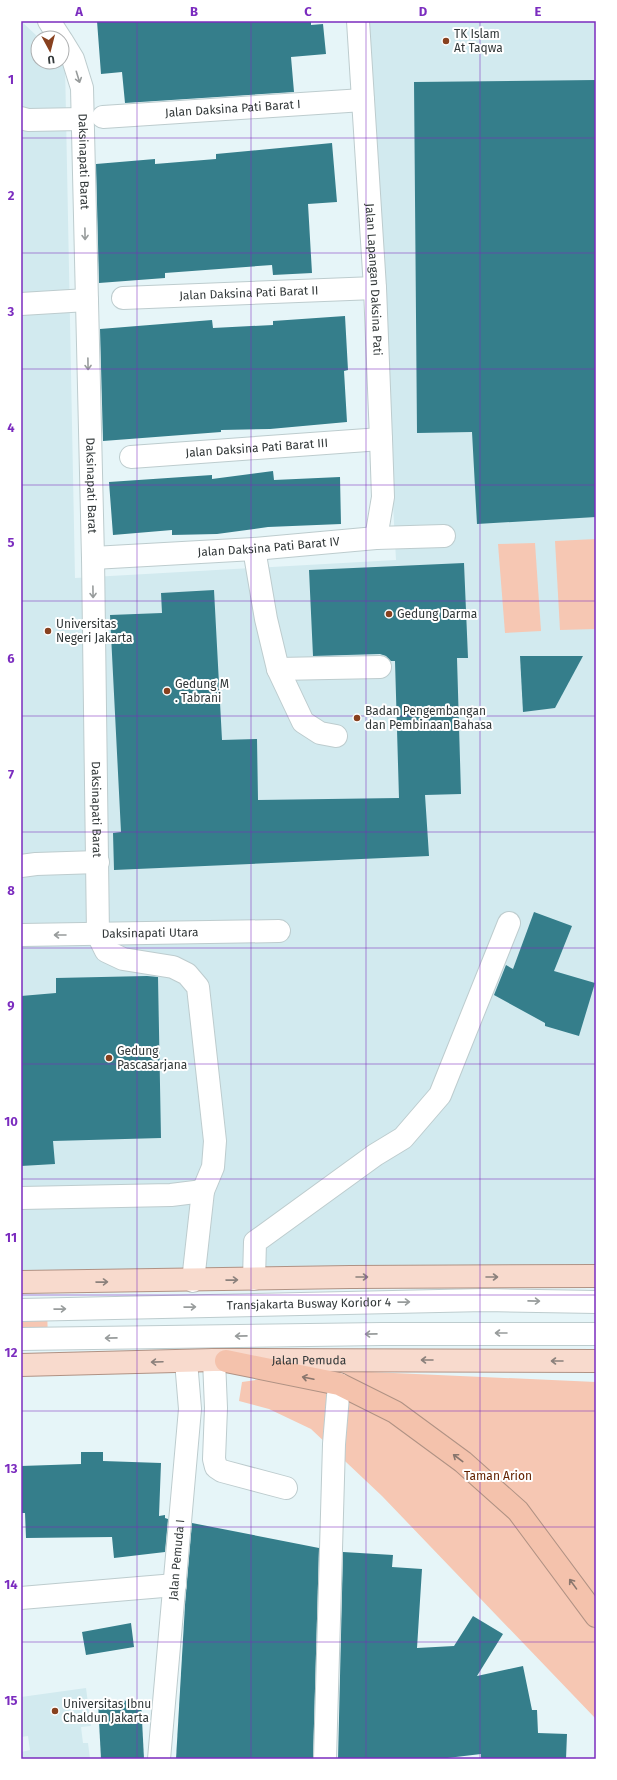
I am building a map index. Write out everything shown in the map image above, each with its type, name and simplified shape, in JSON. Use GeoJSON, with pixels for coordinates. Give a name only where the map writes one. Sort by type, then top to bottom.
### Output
{"type":"FeatureCollection","features":[{"type":"Feature","properties":{"kind":"highway"},"geometry":{"type":"LineString","coordinates":[[220,1361],[339,1384],[395,1412],[463,1462],[518,1511],[596,1616]]}},
{"type":"Feature","properties":{"kind":"main road"},"geometry":{"type":"LineString","coordinates":[[21,1282],[193,1281],[350,1277],[596,1276]]}},
{"type":"Feature","properties":{"kind":"main road","name":"Jalan Pemuda"},"geometry":{"type":"LineString","coordinates":[[21,1365],[186,1361],[596,1361]]}},
{"type":"Feature","properties":{"kind":"street"},"geometry":{"type":"LineString","coordinates":[[49,21],[55,30]]}},
{"type":"Feature","properties":{"kind":"street","name":"Jalan Lapangan Daksina Pati"},"geometry":{"type":"LineString","coordinates":[[358,21],[375,288],[381,439],[383,497],[376,538]]}},
{"type":"Feature","properties":{"kind":"street","name":"Daksinapati Barat"},"geometry":{"type":"LineString","coordinates":[[70,54],[73,59],[93,118],[87,300],[93,558],[98,935]]}},
{"type":"Feature","properties":{"kind":"street","name":"Jalan Daksina Pati Barat I"},"geometry":{"type":"LineString","coordinates":[[21,118],[28,120],[93,118],[363,100]]}},
{"type":"Feature","properties":{"kind":"street","name":"Jalan Daksina Pati Barat II"},"geometry":{"type":"LineString","coordinates":[[123,298],[375,288]]}},
{"type":"Feature","properties":{"kind":"street"},"geometry":{"type":"LineString","coordinates":[[21,304],[87,300]]}},
{"type":"Feature","properties":{"kind":"street","name":"Jalan Daksina Pati Barat III"},"geometry":{"type":"LineString","coordinates":[[131,457],[381,439]]}},
{"type":"Feature","properties":{"kind":"street","name":"Jalan Daksina Pati Barat IV"},"geometry":{"type":"LineString","coordinates":[[93,558],[254,549],[376,538],[444,536]]}},
{"type":"Feature","properties":{"kind":"street"},"geometry":{"type":"LineString","coordinates":[[254,549],[266,619],[278,669],[303,722],[320,733],[336,736]]}},
{"type":"Feature","properties":{"kind":"street"},"geometry":{"type":"LineString","coordinates":[[278,669],[380,667]]}},
{"type":"Feature","properties":{"kind":"street"},"geometry":{"type":"LineString","coordinates":[[21,866],[36,864],[98,862]]}},
{"type":"Feature","properties":{"kind":"street"},"geometry":{"type":"LineString","coordinates":[[254,1280],[255,1242],[375,1155],[403,1138],[440,1095],[509,923]]}},
{"type":"Feature","properties":{"kind":"street","name":"Daksinapati Utara"},"geometry":{"type":"LineString","coordinates":[[21,935],[279,931]]}},
{"type":"Feature","properties":{"kind":"street"},"geometry":{"type":"LineString","coordinates":[[98,935],[106,951],[123,959],[173,967],[187,974],[198,987],[215,1141],[213,1167],[203,1192],[193,1281]]}},
{"type":"Feature","properties":{"kind":"street"},"geometry":{"type":"LineString","coordinates":[[21,1198],[171,1195],[203,1192]]}},
{"type":"Feature","properties":{"kind":"street","name":"Transjakarta Busway Koridor 4"},"geometry":{"type":"LineString","coordinates":[[21,1310],[485,1300],[596,1302]]}},
{"type":"Feature","properties":{"kind":"street"},"geometry":{"type":"LineString","coordinates":[[21,1339],[382,1334],[596,1334]]}},
{"type":"Feature","properties":{"kind":"street","name":"Jalan Pemuda I"},"geometry":{"type":"LineString","coordinates":[[159,1759],[187,1460],[190,1409],[186,1361]]}},
{"type":"Feature","properties":{"kind":"street"},"geometry":{"type":"LineString","coordinates":[[220,1361],[214,1459],[216,1466],[222,1471],[286,1488]]}},
{"type":"Feature","properties":{"kind":"street"},"geometry":{"type":"LineString","coordinates":[[325,1759],[334,1444],[339,1384]]}},
{"type":"Feature","properties":{"kind":"street"},"geometry":{"type":"LineString","coordinates":[[21,1598],[175,1584]]}},
{"type":"Feature","properties":{"kind":"shaded area"},"geometry":{"type":"Polygon","coordinates":[[[21,21],[31,30],[30,70],[65,70],[75,578],[396,560],[367,21],[596,21],[596,1280],[21,1284],[21,21]]]}},
{"type":"Feature","properties":{"kind":"shaded area","name":"Universitas Ibnu Chaldun Jakarta"},"geometry":{"type":"Polygon","coordinates":[[[86,1688],[91,1726],[81,1727],[83,1743],[88,1743],[90,1759],[21,1759],[21,1752],[30,1750],[28,1736],[21,1737],[21,1697],[86,1688]]]}},
{"type":"Feature","properties":{"kind":"green space"},"geometry":{"type":"Polygon","coordinates":[[[596,539],[596,629],[560,630],[555,541],[596,539]]]}},
{"type":"Feature","properties":{"kind":"green space"},"geometry":{"type":"Polygon","coordinates":[[[535,543],[541,631],[505,633],[498,544],[535,543]]]}},
{"type":"Feature","properties":{"kind":"green space"},"geometry":{"type":"Polygon","coordinates":[[[21,1310],[47,1310],[48,1339],[21,1339],[21,1310]]]}},
{"type":"Feature","properties":{"kind":"green space","name":"Taman Arion"},"geometry":{"type":"Polygon","coordinates":[[[327,1370],[596,1382],[596,1719],[382,1496],[311,1429],[269,1409],[239,1401],[242,1382],[327,1370]]]}},
{"type":"Feature","properties":{"kind":"building"},"geometry":{"type":"Polygon","coordinates":[[[97,21],[311,21],[311,25],[323,24],[326,54],[291,57],[294,92],[125,103],[122,72],[101,74],[97,21]]]}},
{"type":"Feature","properties":{"kind":"building"},"geometry":{"type":"Polygon","coordinates":[[[596,80],[596,517],[477,524],[472,432],[417,433],[414,82],[596,80]]]}},
{"type":"Feature","properties":{"kind":"building"},"geometry":{"type":"Polygon","coordinates":[[[332,143],[337,202],[308,204],[312,273],[273,275],[272,265],[165,273],[165,278],[99,283],[96,164],[155,159],[155,164],[216,159],[216,154],[332,143]]]}},
{"type":"Feature","properties":{"kind":"building"},"geometry":{"type":"Polygon","coordinates":[[[345,316],[348,370],[344,371],[347,422],[270,429],[221,430],[221,432],[103,441],[100,329],[212,320],[213,328],[273,325],[273,321],[345,316]]]}},
{"type":"Feature","properties":{"kind":"building"},"geometry":{"type":"Polygon","coordinates":[[[273,471],[274,480],[340,477],[341,524],[268,527],[217,534],[172,535],[172,530],[113,535],[109,482],[212,475],[212,479],[273,471]]]}},
{"type":"Feature","properties":{"kind":"building"},"geometry":{"type":"Polygon","coordinates":[[[464,563],[468,658],[457,658],[461,794],[425,795],[429,856],[114,870],[113,833],[121,832],[110,615],[162,613],[161,593],[214,590],[222,740],[257,739],[258,800],[399,798],[395,661],[391,661],[386,656],[380,654],[313,656],[309,570],[464,563]]]}},
{"type":"Feature","properties":{"kind":"building"},"geometry":{"type":"Polygon","coordinates":[[[520,656],[583,656],[555,708],[523,712],[520,656]]]}},
{"type":"Feature","properties":{"kind":"building"},"geometry":{"type":"Polygon","coordinates":[[[534,912],[572,926],[554,971],[595,983],[579,1036],[545,1026],[545,1023],[494,995],[506,965],[513,969],[534,912]]]}},
{"type":"Feature","properties":{"kind":"building","name":"Gedung Pascasarjana"},"geometry":{"type":"Polygon","coordinates":[[[158,977],[161,1138],[53,1141],[55,1164],[21,1166],[21,996],[56,993],[56,978],[158,977]]]}},
{"type":"Feature","properties":{"kind":"building"},"geometry":{"type":"Polygon","coordinates":[[[81,1452],[103,1452],[103,1461],[161,1463],[159,1516],[165,1515],[165,1518],[168,1519],[165,1552],[114,1558],[112,1537],[26,1538],[25,1513],[22,1513],[21,1466],[81,1464],[81,1452]]]}},
{"type":"Feature","properties":{"kind":"building"},"geometry":{"type":"Polygon","coordinates":[[[192,1523],[319,1548],[313,1759],[176,1759],[185,1605],[192,1523]]]}},
{"type":"Feature","properties":{"kind":"building"},"geometry":{"type":"Polygon","coordinates":[[[343,1552],[393,1555],[392,1567],[422,1569],[417,1648],[454,1646],[473,1616],[503,1634],[477,1676],[523,1666],[532,1710],[537,1710],[538,1733],[567,1734],[566,1759],[481,1759],[481,1754],[439,1759],[338,1759],[343,1552]]]}},
{"type":"Feature","properties":{"kind":"building"},"geometry":{"type":"Polygon","coordinates":[[[131,1623],[134,1647],[86,1655],[82,1632],[131,1623]]]}},
{"type":"Feature","properties":{"kind":"building"},"geometry":{"type":"Polygon","coordinates":[[[141,1700],[144,1759],[101,1759],[98,1702],[141,1700]]]}},
{"type":"Feature","properties":{"kind":"place","name":"TK Islam At Taqwa"},"geometry":{"type":"Point","coordinates":[446,41]}},
{"type":"Feature","properties":{"kind":"place","name":"Gedung Darma"},"geometry":{"type":"Point","coordinates":[389,614]}},
{"type":"Feature","properties":{"kind":"place","name":"Universitas Negeri Jakarta"},"geometry":{"type":"Point","coordinates":[48,631]}},
{"type":"Feature","properties":{"kind":"place","name":"Gedung M . Tabrani"},"geometry":{"type":"Point","coordinates":[167,691]}},
{"type":"Feature","properties":{"kind":"place","name":"Badan Pengembangan dan Pembinaan Bahasa"},"geometry":{"type":"Point","coordinates":[357,718]}},
{"type":"Feature","properties":{"kind":"place","name":"Gedung Pascasarjana"},"geometry":{"type":"Point","coordinates":[109,1058]}},
{"type":"Feature","properties":{"kind":"place","name":"Universitas Ibnu Chaldun Jakarta"},"geometry":{"type":"Point","coordinates":[55,1711]}}]}
